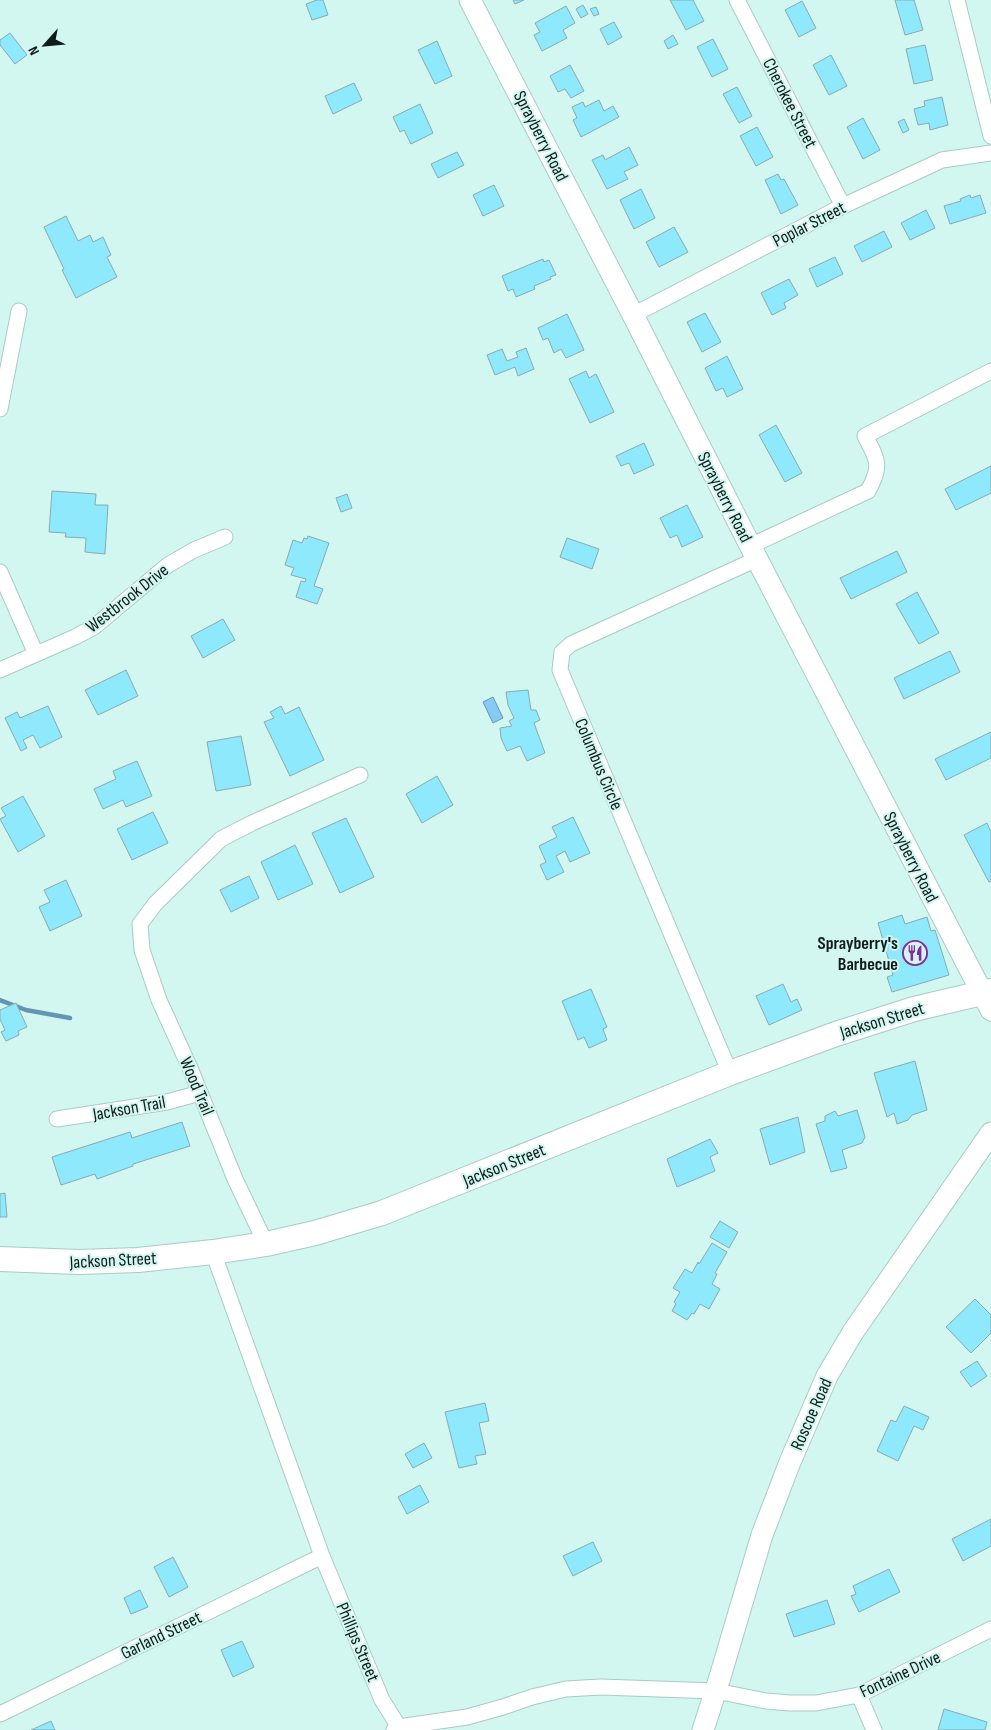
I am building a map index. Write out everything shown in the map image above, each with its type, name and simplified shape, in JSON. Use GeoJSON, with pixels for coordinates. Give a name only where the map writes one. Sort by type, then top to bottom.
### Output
{"type":"FeatureCollection","features":[{"type":"Feature","properties":{"kind":"main road","name":"Jackson Street"},"geometry":{"type":"LineString","coordinates":[[0,1259],[80,1262],[138,1260],[266,1244],[316,1233],[382,1214],[730,1073],[874,1022],[914,1009],[988,998]]}},
{"type":"Feature","properties":{"kind":"street","name":"Sprayberry Road"},"geometry":{"type":"LineString","coordinates":[[470,0],[634,315],[753,552],[988,998]]}},
{"type":"Feature","properties":{"kind":"street","name":"Cherokee Street"},"geometry":{"type":"LineString","coordinates":[[737,0],[843,206]]}},
{"type":"Feature","properties":{"kind":"street"},"geometry":{"type":"LineString","coordinates":[[957,0],[991,136]]}},
{"type":"Feature","properties":{"kind":"street","name":"Poplar Street"},"geometry":{"type":"LineString","coordinates":[[634,315],[843,206],[942,160],[991,153]]}},
{"type":"Feature","properties":{"kind":"street"},"geometry":{"type":"LineString","coordinates":[[0,409],[19,311]]}},
{"type":"Feature","properties":{"kind":"street","name":"Columbus Circle"},"geometry":{"type":"LineString","coordinates":[[730,1073],[560,670],[562,652],[571,644],[753,552],[868,491],[877,475],[876,457],[865,436],[991,371]]}},
{"type":"Feature","properties":{"kind":"street","name":"Westbrook Drive"},"geometry":{"type":"LineString","coordinates":[[0,670],[75,637],[94,626],[168,565],[194,550],[225,536]]}},
{"type":"Feature","properties":{"kind":"street"},"geometry":{"type":"LineString","coordinates":[[0,572],[36,654]]}},
{"type":"Feature","properties":{"kind":"street","name":"Wood Trail"},"geometry":{"type":"LineString","coordinates":[[266,1244],[235,1179],[159,1000],[142,950],[140,924],[155,904],[221,840],[252,823],[360,775]]}},
{"type":"Feature","properties":{"kind":"street","name":"Jackson Trail"},"geometry":{"type":"LineString","coordinates":[[57,1120],[167,1102],[200,1093]]}},
{"type":"Feature","properties":{"kind":"street","name":"Roscoe Road"},"geometry":{"type":"LineString","coordinates":[[703,1730],[762,1535],[790,1462],[827,1376],[864,1316],[991,1133]]}},
{"type":"Feature","properties":{"kind":"street","name":"Phillips Street"},"geometry":{"type":"LineString","coordinates":[[213,1252],[322,1556],[382,1700],[397,1728],[467,1717],[532,1697],[566,1689],[601,1687],[716,1692]]}},
{"type":"Feature","properties":{"kind":"street","name":"Garland Street"},"geometry":{"type":"LineString","coordinates":[[0,1714],[322,1556]]}},
{"type":"Feature","properties":{"kind":"street","name":"Fontaine Drive"},"geometry":{"type":"LineString","coordinates":[[716,1692],[766,1701],[790,1703],[816,1703],[859,1695],[991,1630]]}},
{"type":"Feature","properties":{"kind":"street"},"geometry":{"type":"LineString","coordinates":[[859,1695],[874,1730]]}},
{"type":"Feature","properties":{"kind":"water"},"geometry":{"type":"Polygon","coordinates":[[[493,697],[503,718],[493,723],[483,702],[493,697]]]}},
{"type":"Feature","properties":{"kind":"building"},"geometry":{"type":"Polygon","coordinates":[[[323,0],[328,15],[312,20],[306,4],[323,0]]]}},
{"type":"Feature","properties":{"kind":"building"},"geometry":{"type":"Polygon","coordinates":[[[513,0],[524,0],[515,4],[513,0]]]}},
{"type":"Feature","properties":{"kind":"building"},"geometry":{"type":"Polygon","coordinates":[[[670,0],[693,0],[704,21],[686,30],[670,0]]]}},
{"type":"Feature","properties":{"kind":"building"},"geometry":{"type":"Polygon","coordinates":[[[895,0],[914,0],[923,30],[905,35],[895,0]]]}},
{"type":"Feature","properties":{"kind":"building"},"geometry":{"type":"Polygon","coordinates":[[[802,1],[816,28],[799,37],[785,10],[802,1]]]}},
{"type":"Feature","properties":{"kind":"building"},"geometry":{"type":"Polygon","coordinates":[[[583,5],[588,14],[581,18],[576,9],[583,5]]]}},
{"type":"Feature","properties":{"kind":"building"},"geometry":{"type":"Polygon","coordinates":[[[566,6],[575,23],[563,30],[567,38],[542,51],[534,35],[540,32],[535,23],[566,6]]]}},
{"type":"Feature","properties":{"kind":"building"},"geometry":{"type":"Polygon","coordinates":[[[596,7],[599,14],[594,16],[590,9],[596,7]]]}},
{"type":"Feature","properties":{"kind":"building"},"geometry":{"type":"Polygon","coordinates":[[[614,22],[622,37],[608,45],[600,29],[614,22]]]}},
{"type":"Feature","properties":{"kind":"building"},"geometry":{"type":"Polygon","coordinates":[[[10,33],[27,55],[15,64],[0,45],[0,40],[10,33]]]}},
{"type":"Feature","properties":{"kind":"building"},"geometry":{"type":"Polygon","coordinates":[[[673,35],[678,44],[668,49],[664,41],[673,35]]]}},
{"type":"Feature","properties":{"kind":"building"},"geometry":{"type":"Polygon","coordinates":[[[713,39],[728,69],[712,77],[697,47],[713,39]]]}},
{"type":"Feature","properties":{"kind":"building"},"geometry":{"type":"Polygon","coordinates":[[[437,41],[452,76],[435,84],[418,50],[437,41]]]}},
{"type":"Feature","properties":{"kind":"building"},"geometry":{"type":"Polygon","coordinates":[[[925,45],[933,80],[914,84],[906,49],[925,45]]]}},
{"type":"Feature","properties":{"kind":"building"},"geometry":{"type":"Polygon","coordinates":[[[831,55],[847,86],[829,95],[813,65],[831,55]]]}},
{"type":"Feature","properties":{"kind":"building"},"geometry":{"type":"Polygon","coordinates":[[[570,65],[584,91],[571,98],[565,89],[558,92],[550,76],[570,65]]]}},
{"type":"Feature","properties":{"kind":"building"},"geometry":{"type":"Polygon","coordinates":[[[354,83],[362,100],[333,114],[325,96],[354,83]]]}},
{"type":"Feature","properties":{"kind":"building"},"geometry":{"type":"Polygon","coordinates":[[[737,87],[752,116],[739,123],[723,94],[737,87]]]}},
{"type":"Feature","properties":{"kind":"building"},"geometry":{"type":"Polygon","coordinates":[[[942,97],[948,125],[930,130],[929,123],[918,125],[914,109],[925,106],[924,101],[942,97]]]}},
{"type":"Feature","properties":{"kind":"building"},"geometry":{"type":"Polygon","coordinates":[[[599,100],[604,111],[613,106],[619,117],[581,137],[573,120],[577,118],[572,107],[583,102],[585,107],[599,100]]]}},
{"type":"Feature","properties":{"kind":"building"},"geometry":{"type":"Polygon","coordinates":[[[420,104],[433,133],[411,144],[404,130],[400,132],[393,117],[420,104]]]}},
{"type":"Feature","properties":{"kind":"building"},"geometry":{"type":"Polygon","coordinates":[[[863,118],[880,150],[863,159],[847,127],[863,118]]]}},
{"type":"Feature","properties":{"kind":"building"},"geometry":{"type":"Polygon","coordinates":[[[904,119],[909,130],[903,133],[898,122],[904,119]]]}},
{"type":"Feature","properties":{"kind":"building"},"geometry":{"type":"Polygon","coordinates":[[[757,127],[773,157],[756,166],[740,136],[757,127]]]}},
{"type":"Feature","properties":{"kind":"building"},"geometry":{"type":"Polygon","coordinates":[[[629,147],[638,165],[624,172],[628,179],[607,189],[592,160],[603,155],[605,160],[629,147]]]}},
{"type":"Feature","properties":{"kind":"building"},"geometry":{"type":"Polygon","coordinates":[[[457,152],[464,165],[438,178],[431,164],[457,152]]]}},
{"type":"Feature","properties":{"kind":"building"},"geometry":{"type":"Polygon","coordinates":[[[778,174],[781,180],[784,179],[798,205],[781,214],[765,180],[778,174]]]}},
{"type":"Feature","properties":{"kind":"building"},"geometry":{"type":"Polygon","coordinates":[[[494,185],[504,206],[483,216],[473,195],[494,185]]]}},
{"type":"Feature","properties":{"kind":"building"},"geometry":{"type":"Polygon","coordinates":[[[641,189],[655,218],[634,229],[620,200],[641,189]]]}},
{"type":"Feature","properties":{"kind":"building"},"geometry":{"type":"Polygon","coordinates":[[[970,195],[971,198],[980,195],[986,213],[950,224],[944,206],[961,201],[960,199],[970,195]]]}},
{"type":"Feature","properties":{"kind":"building"},"geometry":{"type":"Polygon","coordinates":[[[926,210],[935,228],[910,240],[901,223],[926,210]]]}},
{"type":"Feature","properties":{"kind":"building"},"geometry":{"type":"Polygon","coordinates":[[[66,216],[78,241],[90,235],[93,242],[103,237],[111,255],[107,257],[117,277],[76,298],[44,227],[66,216]]]}},
{"type":"Feature","properties":{"kind":"building"},"geometry":{"type":"Polygon","coordinates":[[[674,227],[688,252],[659,267],[646,242],[674,227]]]}},
{"type":"Feature","properties":{"kind":"building"},"geometry":{"type":"Polygon","coordinates":[[[884,231],[892,247],[862,262],[854,246],[884,231]]]}},
{"type":"Feature","properties":{"kind":"building"},"geometry":{"type":"Polygon","coordinates":[[[835,257],[843,274],[817,287],[809,269],[835,257]]]}},
{"type":"Feature","properties":{"kind":"building"},"geometry":{"type":"Polygon","coordinates":[[[543,259],[544,262],[549,260],[556,275],[534,286],[535,289],[516,297],[513,289],[508,291],[502,276],[543,259]]]}},
{"type":"Feature","properties":{"kind":"building"},"geometry":{"type":"Polygon","coordinates":[[[789,279],[798,295],[784,303],[786,308],[772,315],[761,293],[789,279]]]}},
{"type":"Feature","properties":{"kind":"building"},"geometry":{"type":"Polygon","coordinates":[[[705,313],[721,342],[702,352],[687,322],[705,313]]]}},
{"type":"Feature","properties":{"kind":"building"},"geometry":{"type":"Polygon","coordinates":[[[567,314],[584,350],[566,358],[561,349],[554,353],[548,338],[543,340],[538,328],[567,314]]]}},
{"type":"Feature","properties":{"kind":"building"},"geometry":{"type":"Polygon","coordinates":[[[526,348],[534,369],[518,376],[515,367],[495,375],[487,355],[502,349],[507,361],[518,357],[516,352],[526,348]]]}},
{"type":"Feature","properties":{"kind":"building"},"geometry":{"type":"Polygon","coordinates":[[[727,356],[743,389],[727,397],[723,388],[716,391],[705,368],[727,356]]]}},
{"type":"Feature","properties":{"kind":"building"},"geometry":{"type":"Polygon","coordinates":[[[586,371],[589,378],[596,374],[614,412],[590,423],[569,379],[586,371]]]}},
{"type":"Feature","properties":{"kind":"building"},"geometry":{"type":"Polygon","coordinates":[[[776,425],[802,473],[785,482],[759,435],[776,425]]]}},
{"type":"Feature","properties":{"kind":"building"},"geometry":{"type":"Polygon","coordinates":[[[644,443],[654,465],[634,474],[629,463],[621,466],[616,456],[644,443]]]}},
{"type":"Feature","properties":{"kind":"building"},"geometry":{"type":"Polygon","coordinates":[[[991,466],[991,493],[956,510],[945,489],[991,466]]]}},
{"type":"Feature","properties":{"kind":"building"},"geometry":{"type":"Polygon","coordinates":[[[52,491],[96,494],[95,505],[108,505],[105,554],[85,552],[86,538],[65,537],[66,533],[49,532],[52,491]]]}},
{"type":"Feature","properties":{"kind":"building"},"geometry":{"type":"Polygon","coordinates":[[[347,494],[352,508],[341,512],[336,498],[347,494]]]}},
{"type":"Feature","properties":{"kind":"building"},"geometry":{"type":"Polygon","coordinates":[[[687,505],[703,537],[682,547],[677,535],[670,538],[660,518],[687,505]]]}},
{"type":"Feature","properties":{"kind":"building"},"geometry":{"type":"Polygon","coordinates":[[[308,536],[329,543],[314,586],[323,589],[317,604],[296,597],[301,581],[305,582],[306,579],[291,575],[294,568],[285,565],[293,540],[302,543],[304,538],[307,539],[308,536]]]}},
{"type":"Feature","properties":{"kind":"building"},"geometry":{"type":"Polygon","coordinates":[[[567,538],[599,549],[592,569],[560,557],[567,538]]]}},
{"type":"Feature","properties":{"kind":"building"},"geometry":{"type":"Polygon","coordinates":[[[897,551],[907,572],[851,599],[840,578],[897,551]]]}},
{"type":"Feature","properties":{"kind":"building"},"geometry":{"type":"Polygon","coordinates":[[[917,592],[939,633],[919,644],[896,604],[917,592]]]}},
{"type":"Feature","properties":{"kind":"building"},"geometry":{"type":"Polygon","coordinates":[[[223,619],[235,640],[203,658],[191,636],[223,619]]]}},
{"type":"Feature","properties":{"kind":"building"},"geometry":{"type":"Polygon","coordinates":[[[950,651],[960,672],[904,699],[894,678],[950,651]]]}},
{"type":"Feature","properties":{"kind":"building"},"geometry":{"type":"Polygon","coordinates":[[[126,670],[138,696],[98,715],[85,690],[126,670]]]}},
{"type":"Feature","properties":{"kind":"building"},"geometry":{"type":"Polygon","coordinates":[[[528,690],[531,710],[536,710],[540,720],[534,723],[545,753],[527,761],[520,746],[507,751],[501,738],[500,728],[512,726],[509,721],[514,718],[508,705],[506,692],[528,690]]]}},
{"type":"Feature","properties":{"kind":"building"},"geometry":{"type":"Polygon","coordinates":[[[48,706],[62,737],[40,748],[33,735],[23,740],[27,748],[21,751],[5,718],[17,712],[20,718],[48,706]]]}},
{"type":"Feature","properties":{"kind":"building"},"geometry":{"type":"Polygon","coordinates":[[[281,706],[285,714],[299,707],[324,760],[290,776],[264,722],[274,718],[270,712],[281,706]]]}},
{"type":"Feature","properties":{"kind":"building"},"geometry":{"type":"Polygon","coordinates":[[[991,732],[991,758],[946,780],[935,759],[991,732]]]}},
{"type":"Feature","properties":{"kind":"building"},"geometry":{"type":"Polygon","coordinates":[[[241,736],[251,785],[216,791],[207,742],[241,736]]]}},
{"type":"Feature","properties":{"kind":"building"},"geometry":{"type":"Polygon","coordinates":[[[137,761],[152,796],[126,807],[123,800],[103,809],[94,789],[116,779],[113,771],[137,761]]]}},
{"type":"Feature","properties":{"kind":"building"},"geometry":{"type":"Polygon","coordinates":[[[437,776],[453,805],[422,823],[406,794],[437,776]]]}},
{"type":"Feature","properties":{"kind":"building"},"geometry":{"type":"Polygon","coordinates":[[[23,796],[45,836],[18,852],[0,819],[6,816],[1,808],[23,796]]]}},
{"type":"Feature","properties":{"kind":"building"},"geometry":{"type":"Polygon","coordinates":[[[153,812],[168,843],[132,860],[117,829],[153,812]]]}},
{"type":"Feature","properties":{"kind":"building"},"geometry":{"type":"Polygon","coordinates":[[[573,817],[590,853],[570,862],[565,851],[556,856],[564,872],[547,880],[540,865],[546,862],[539,846],[557,837],[552,827],[573,817]]]}},
{"type":"Feature","properties":{"kind":"building"},"geometry":{"type":"Polygon","coordinates":[[[346,818],[374,877],[340,893],[312,833],[346,818]]]}},
{"type":"Feature","properties":{"kind":"building"},"geometry":{"type":"Polygon","coordinates":[[[987,823],[991,832],[991,881],[989,882],[964,835],[987,823]]]}},
{"type":"Feature","properties":{"kind":"building"},"geometry":{"type":"Polygon","coordinates":[[[295,845],[313,884],[278,900],[261,862],[295,845]]]}},
{"type":"Feature","properties":{"kind":"building"},"geometry":{"type":"Polygon","coordinates":[[[249,876],[259,898],[231,912],[220,890],[249,876]]]}},
{"type":"Feature","properties":{"kind":"building"},"geometry":{"type":"Polygon","coordinates":[[[66,880],[82,916],[50,931],[39,907],[50,902],[44,890],[66,880]]]}},
{"type":"Feature","properties":{"kind":"building","name":"Sprayberry's Barbecue"},"geometry":{"type":"Polygon","coordinates":[[[902,915],[905,924],[927,917],[931,931],[935,930],[949,975],[892,992],[887,977],[893,975],[878,923],[902,915]]]}},
{"type":"Feature","properties":{"kind":"building"},"geometry":{"type":"Polygon","coordinates":[[[783,984],[791,1002],[797,999],[802,1010],[769,1025],[756,996],[783,984]]]}},
{"type":"Feature","properties":{"kind":"building"},"geometry":{"type":"Polygon","coordinates":[[[591,989],[607,1027],[603,1029],[607,1040],[589,1048],[584,1037],[578,1040],[562,1001],[591,989]]]}},
{"type":"Feature","properties":{"kind":"building"},"geometry":{"type":"Polygon","coordinates":[[[16,1003],[27,1027],[18,1031],[19,1035],[6,1041],[1,1032],[5,1030],[0,1019],[0,1010],[16,1003]]]}},
{"type":"Feature","properties":{"kind":"building"},"geometry":{"type":"Polygon","coordinates":[[[915,1061],[927,1110],[912,1115],[908,1120],[897,1124],[894,1113],[887,1117],[874,1073],[915,1061]]]}},
{"type":"Feature","properties":{"kind":"building"},"geometry":{"type":"Polygon","coordinates":[[[857,1110],[865,1137],[862,1143],[842,1150],[847,1168],[831,1172],[816,1124],[825,1121],[825,1116],[835,1111],[838,1116],[857,1110]]]}},
{"type":"Feature","properties":{"kind":"building"},"geometry":{"type":"Polygon","coordinates":[[[798,1117],[805,1152],[770,1165],[760,1129],[798,1117]]]}},
{"type":"Feature","properties":{"kind":"building"},"geometry":{"type":"Polygon","coordinates":[[[182,1122],[190,1146],[133,1164],[133,1166],[97,1179],[95,1174],[61,1185],[52,1157],[130,1132],[132,1138],[182,1122]]]}},
{"type":"Feature","properties":{"kind":"building"},"geometry":{"type":"Polygon","coordinates":[[[710,1139],[718,1153],[710,1157],[715,1171],[677,1187],[667,1159],[710,1139]]]}},
{"type":"Feature","properties":{"kind":"building"},"geometry":{"type":"Polygon","coordinates":[[[5,1193],[7,1217],[0,1217],[0,1194],[5,1193]]]}},
{"type":"Feature","properties":{"kind":"building"},"geometry":{"type":"Polygon","coordinates":[[[720,1221],[738,1232],[729,1248],[710,1237],[720,1221]]]}},
{"type":"Feature","properties":{"kind":"building"},"geometry":{"type":"Polygon","coordinates":[[[712,1243],[727,1252],[715,1273],[717,1274],[712,1284],[720,1289],[709,1309],[700,1304],[694,1314],[692,1313],[687,1320],[672,1311],[676,1304],[674,1302],[680,1292],[673,1288],[685,1269],[692,1273],[712,1243]]]}},
{"type":"Feature","properties":{"kind":"building"},"geometry":{"type":"Polygon","coordinates":[[[975,1299],[991,1315],[991,1333],[971,1353],[946,1327],[975,1299]]]}},
{"type":"Feature","properties":{"kind":"building"},"geometry":{"type":"Polygon","coordinates":[[[977,1361],[987,1376],[971,1387],[960,1372],[977,1361]]]}},
{"type":"Feature","properties":{"kind":"building"},"geometry":{"type":"Polygon","coordinates":[[[485,1403],[489,1421],[479,1423],[486,1454],[475,1456],[477,1464],[459,1468],[445,1412],[485,1403]]]}},
{"type":"Feature","properties":{"kind":"building"},"geometry":{"type":"Polygon","coordinates":[[[904,1406],[929,1417],[923,1430],[914,1426],[898,1461],[877,1451],[891,1420],[896,1422],[904,1406]]]}},
{"type":"Feature","properties":{"kind":"building"},"geometry":{"type":"Polygon","coordinates":[[[424,1443],[432,1458],[413,1468],[405,1454],[424,1443]]]}},
{"type":"Feature","properties":{"kind":"building"},"geometry":{"type":"Polygon","coordinates":[[[420,1485],[429,1502],[407,1514],[398,1497],[420,1485]]]}},
{"type":"Feature","properties":{"kind":"building"},"geometry":{"type":"Polygon","coordinates":[[[991,1519],[991,1546],[963,1561],[952,1539],[991,1519]]]}},
{"type":"Feature","properties":{"kind":"building"},"geometry":{"type":"Polygon","coordinates":[[[593,1542],[602,1561],[573,1576],[563,1556],[593,1542]]]}},
{"type":"Feature","properties":{"kind":"building"},"geometry":{"type":"Polygon","coordinates":[[[173,1557],[188,1587],[169,1597],[154,1567],[173,1557]]]}},
{"type":"Feature","properties":{"kind":"building"},"geometry":{"type":"Polygon","coordinates":[[[889,1569],[900,1592],[859,1612],[851,1596],[856,1594],[853,1586],[889,1569]]]}},
{"type":"Feature","properties":{"kind":"building"},"geometry":{"type":"Polygon","coordinates":[[[140,1590],[148,1607],[131,1614],[124,1598],[140,1590]]]}},
{"type":"Feature","properties":{"kind":"building"},"geometry":{"type":"Polygon","coordinates":[[[827,1600],[835,1624],[794,1637],[786,1614],[827,1600]]]}},
{"type":"Feature","properties":{"kind":"building"},"geometry":{"type":"Polygon","coordinates":[[[242,1641],[254,1667],[233,1677],[221,1650],[242,1641]]]}},
{"type":"Feature","properties":{"kind":"building"},"geometry":{"type":"Polygon","coordinates":[[[944,1709],[987,1722],[985,1730],[938,1730],[944,1709]]]}},
{"type":"Feature","properties":{"kind":"building"},"geometry":{"type":"Polygon","coordinates":[[[51,1721],[55,1730],[31,1730],[51,1721]]]}},
{"type":"Feature","properties":{"kind":"waterway"},"geometry":{"type":"LineString","coordinates":[[0,1000],[26,1010],[70,1018]]}},
{"type":"Feature","properties":{"kind":"place","name":"Sprayberry's Barbecue"},"geometry":{"type":"Point","coordinates":[915,953]}}]}
